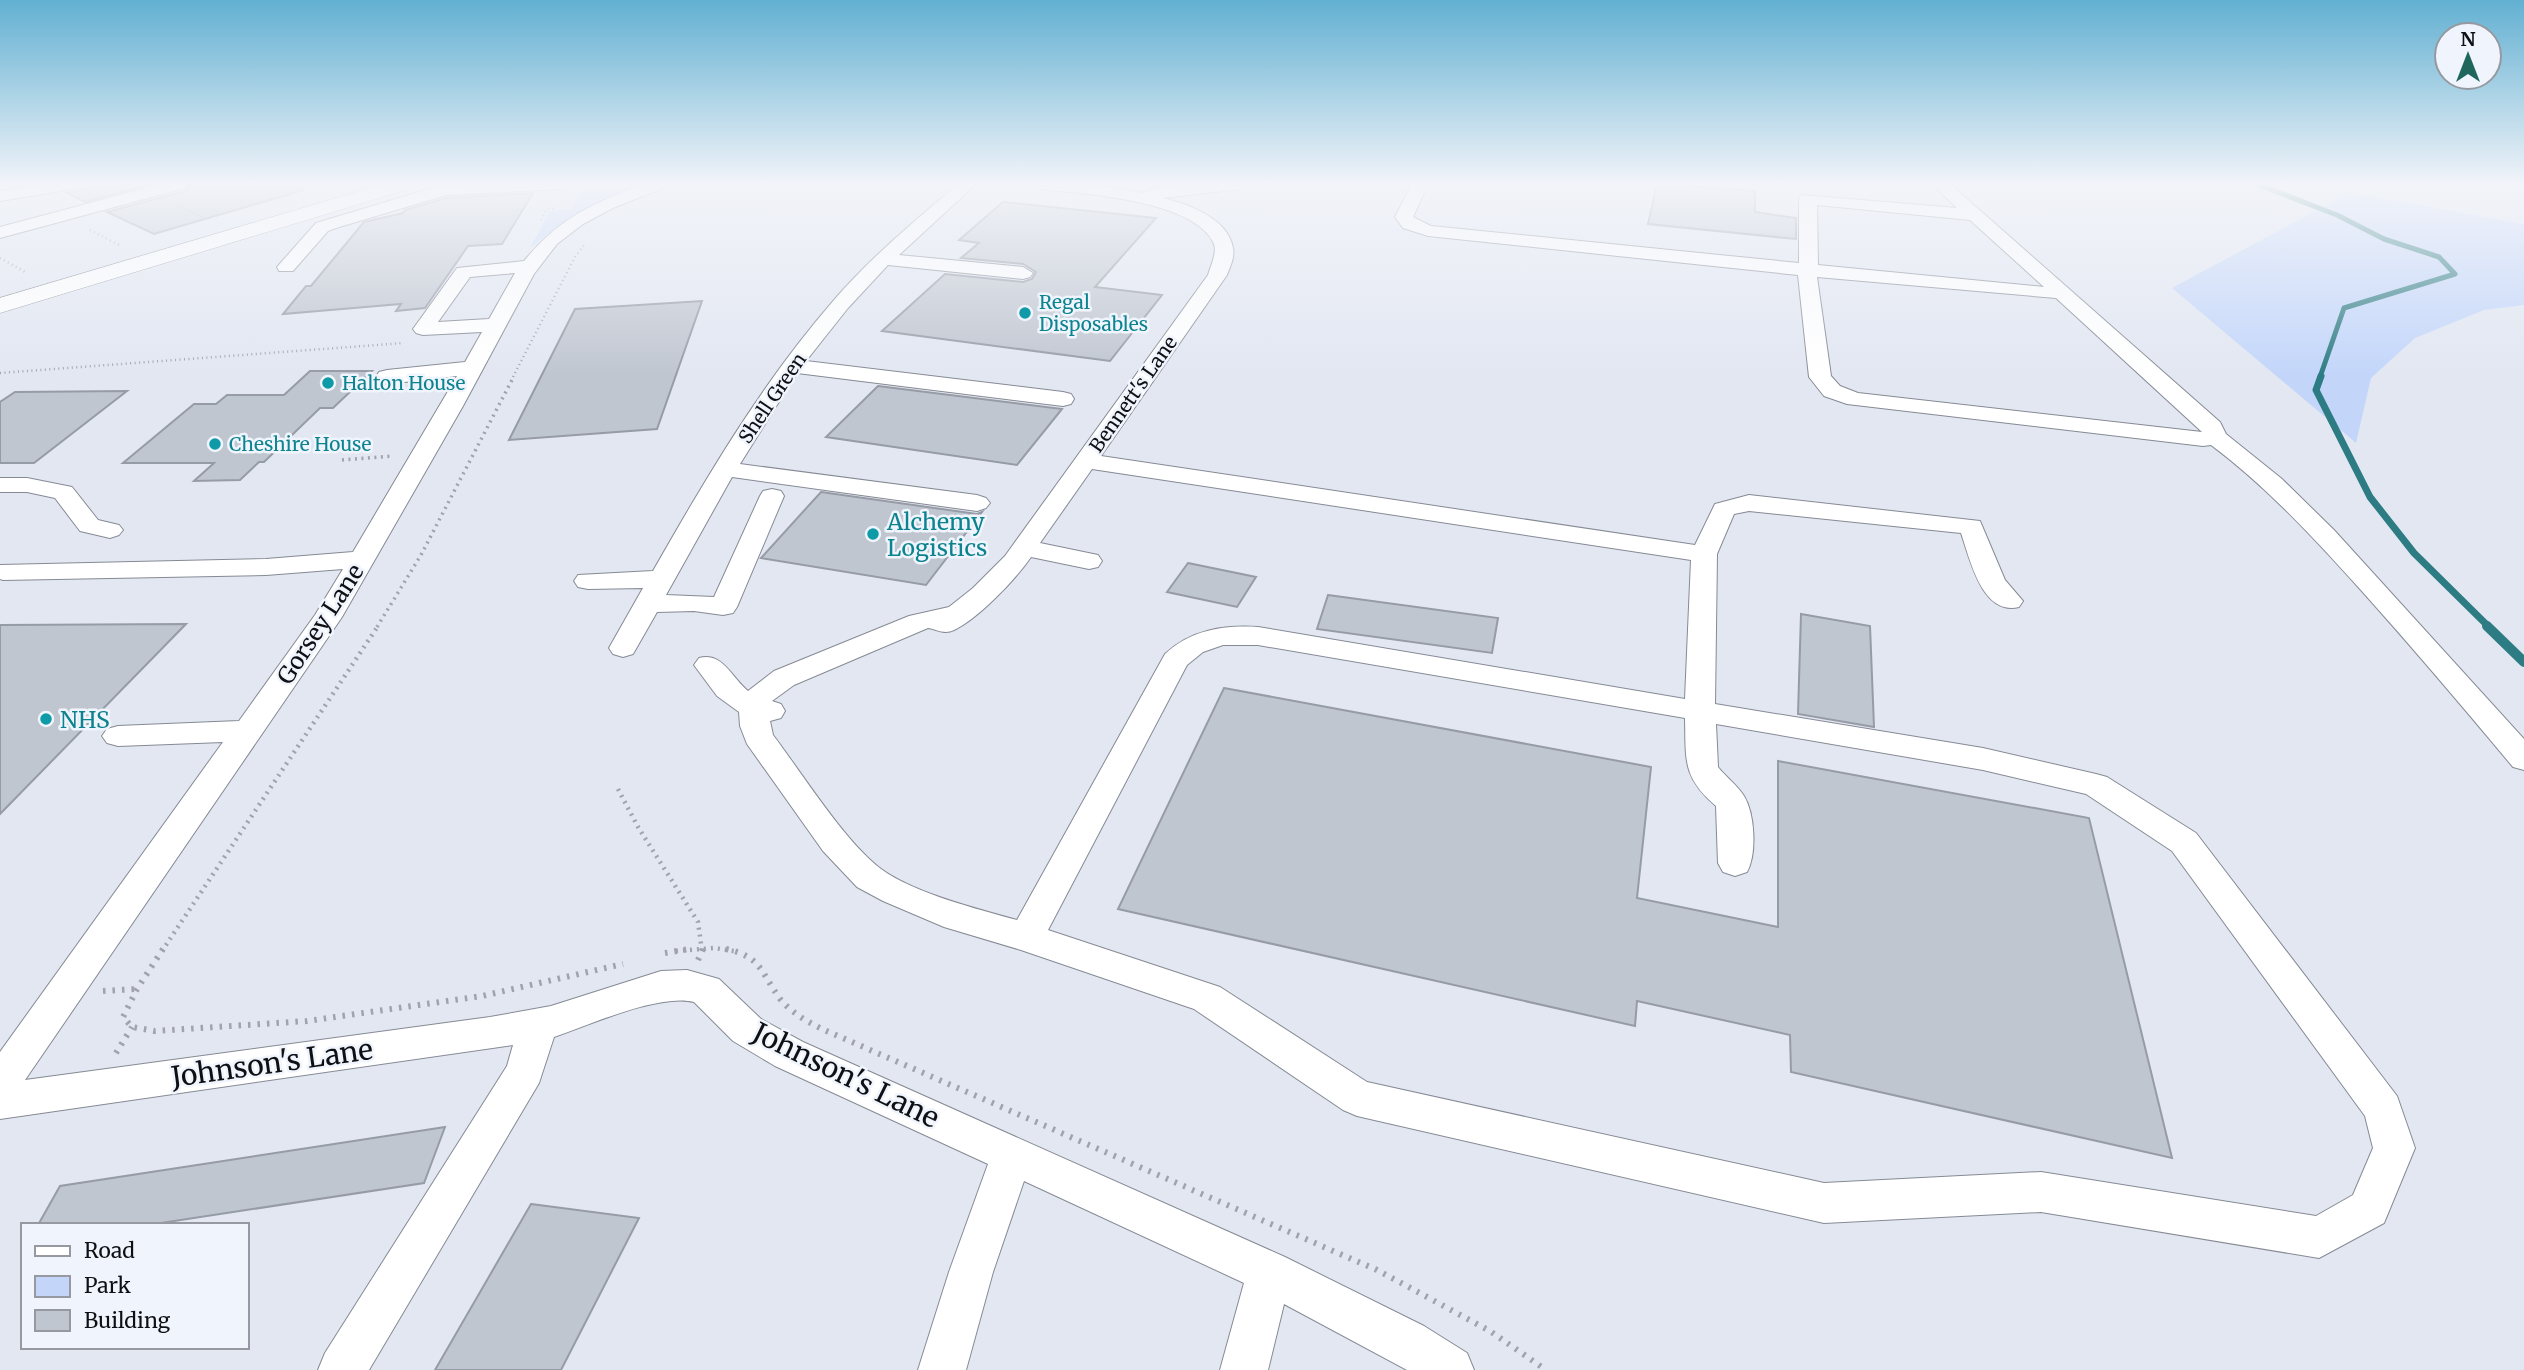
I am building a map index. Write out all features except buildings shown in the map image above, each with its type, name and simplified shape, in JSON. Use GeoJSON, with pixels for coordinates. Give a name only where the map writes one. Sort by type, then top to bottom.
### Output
{"type":"FeatureCollection","features":[{"type":"Feature","properties":{"kind":"main road"},"geometry":{"type":"LineString","coordinates":[[0,306],[193,248]]}},
{"type":"Feature","properties":{"kind":"street"},"geometry":{"type":"LineString","coordinates":[[286,267],[303,248]]}},
{"type":"Feature","properties":{"kind":"street","name":"Gorsey Lane"},"geometry":{"type":"LineString","coordinates":[[0,1084],[328,618],[425,454],[495,325],[534,259],[545,248]]}},
{"type":"Feature","properties":{"kind":"street","name":"Shell Green"},"geometry":{"type":"LineString","coordinates":[[623,648],[726,469],[792,366],[840,304],[896,248]]}},
{"type":"Feature","properties":{"kind":"street","name":"Bennett's Lane"},"geometry":{"type":"LineString","coordinates":[[761,719],[792,694],[892,643],[933,634],[1002,576],[1217,275],[1224,253],[1223,248]]}},
{"type":"Feature","properties":{"kind":"street"},"geometry":{"type":"LineString","coordinates":[[1598,248],[2046,293],[2062,292]]}},
{"type":"Feature","properties":{"kind":"street"},"geometry":{"type":"LineString","coordinates":[[1810,248],[1807,270],[1820,377],[1832,391],[1855,399],[2203,439],[2216,437]]}},
{"type":"Feature","properties":{"kind":"street"},"geometry":{"type":"LineString","coordinates":[[2012,248],[2212,426],[2216,437],[2255,466],[2320,530],[2424,642],[2524,759]]}},
{"type":"Feature","properties":{"kind":"street"},"geometry":{"type":"LineString","coordinates":[[466,257],[534,259]]}},
{"type":"Feature","properties":{"kind":"street"},"geometry":{"type":"LineString","coordinates":[[495,325],[423,330],[464,272],[534,259]]}},
{"type":"Feature","properties":{"kind":"street"},"geometry":{"type":"LineString","coordinates":[[883,260],[1023,274]]}},
{"type":"Feature","properties":{"kind":"street"},"geometry":{"type":"LineString","coordinates":[[792,366],[1063,399]]}},
{"type":"Feature","properties":{"kind":"street"},"geometry":{"type":"LineString","coordinates":[[387,377],[473,368]]}},
{"type":"Feature","properties":{"kind":"street"},"geometry":{"type":"LineString","coordinates":[[1085,461],[1704,554]]}},
{"type":"Feature","properties":{"kind":"street"},"geometry":{"type":"LineString","coordinates":[[726,469],[977,503]]}},
{"type":"Feature","properties":{"kind":"street"},"geometry":{"type":"LineString","coordinates":[[0,485],[27,485],[63,492],[89,526],[110,530]]}},
{"type":"Feature","properties":{"kind":"street"},"geometry":{"type":"LineString","coordinates":[[649,604],[694,603],[723,607],[772,496]]}},
{"type":"Feature","properties":{"kind":"street"},"geometry":{"type":"LineString","coordinates":[[1735,863],[1734,809],[1730,800],[1718,790],[1702,769],[1700,712],[1704,554],[1724,509],[1749,503],[1971,526],[1992,582],[2010,601]]}},
{"type":"Feature","properties":{"kind":"street"},"geometry":{"type":"LineString","coordinates":[[1024,548],[1089,561]]}},
{"type":"Feature","properties":{"kind":"street"},"geometry":{"type":"LineString","coordinates":[[3,572],[266,567],[362,559]]}},
{"type":"Feature","properties":{"kind":"street"},"geometry":{"type":"LineString","coordinates":[[588,581],[662,579]]}},
{"type":"Feature","properties":{"kind":"street"},"geometry":{"type":"LineString","coordinates":[[709,666],[731,695],[761,719],[835,842],[869,878],[895,892],[957,917],[1027,937],[1208,998],[1357,1098],[1824,1203],[2040,1192],[2319,1237],[2369,1209],[2394,1147],[2383,1109],[2184,842],[2096,785],[1983,759],[1258,636],[1219,635],[1185,650],[1175,660],[1027,937]]}},
{"type":"Feature","properties":{"kind":"street"},"geometry":{"type":"LineString","coordinates":[[118,736],[249,731]]}},
{"type":"Feature","properties":{"kind":"street","name":"Johnson's Lane"},"geometry":{"type":"LineString","coordinates":[[0,1101],[538,1025],[661,986],[697,988],[706,990],[722,1003],[747,1030],[789,1054],[1269,1272],[1407,1343],[1450,1370]]}},
{"type":"Feature","properties":{"kind":"street"},"geometry":{"type":"LineString","coordinates":[[342,1370],[526,1071],[538,1025]]}},
{"type":"Feature","properties":{"kind":"street"},"geometry":{"type":"LineString","coordinates":[[942,1370],[971,1272],[1012,1155]]}},
{"type":"Feature","properties":{"kind":"street"},"geometry":{"type":"LineString","coordinates":[[1244,1370],[1269,1272]]}},
{"type":"Feature","properties":{"kind":"path"},"geometry":{"type":"LineString","coordinates":[[583,248],[575,257],[421,555],[396,598],[131,998],[123,1017],[132,1027],[155,1031],[295,1022],[393,1011],[482,996],[636,961]]}},
{"type":"Feature","properties":{"kind":"path"},"geometry":{"type":"LineString","coordinates":[[0,258],[27,274]]}},
{"type":"Feature","properties":{"kind":"path"},"geometry":{"type":"LineString","coordinates":[[0,373],[404,343]]}},
{"type":"Feature","properties":{"kind":"path"},"geometry":{"type":"LineString","coordinates":[[342,460],[425,454]]}},
{"type":"Feature","properties":{"kind":"path"},"geometry":{"type":"LineString","coordinates":[[618,789],[638,827],[686,900],[698,922],[702,941]]}},
{"type":"Feature","properties":{"kind":"path"},"geometry":{"type":"LineString","coordinates":[[660,954],[705,948],[749,957],[758,964],[779,998],[825,1031],[1377,1270],[1490,1331],[1546,1370]]}},
{"type":"Feature","properties":{"kind":"green space"},"geometry":{"type":"Polygon","coordinates":[[[2247,248],[2524,248],[2524,305],[2484,310],[2415,338],[2371,378],[2356,443],[2172,288],[2247,248]]]}},
{"type":"Feature","properties":{"kind":"waterway"},"geometry":{"type":"LineString","coordinates":[[2320,377],[2344,308],[2455,274],[2439,257],[2411,248]]}},
{"type":"Feature","properties":{"kind":"waterway"},"geometry":{"type":"LineString","coordinates":[[2321,376],[2316,390],[2370,497],[2414,553],[2489,627]]}},
{"type":"Feature","properties":{"kind":"waterway"},"geometry":{"type":"LineString","coordinates":[[2487,626],[2524,662]]}},
{"type":"Feature","properties":{"kind":"place","name":"Regal Disposables"},"geometry":{"type":"Point","coordinates":[1025,313]}},
{"type":"Feature","properties":{"kind":"place","name":"Halton House"},"geometry":{"type":"Point","coordinates":[328,383]}},
{"type":"Feature","properties":{"kind":"place","name":"Cheshire House"},"geometry":{"type":"Point","coordinates":[215,444]}},
{"type":"Feature","properties":{"kind":"place","name":"Alchemy Logistics"},"geometry":{"type":"Point","coordinates":[873,534]}},
{"type":"Feature","properties":{"kind":"place","name":"NHS"},"geometry":{"type":"Point","coordinates":[46,719]}}]}
